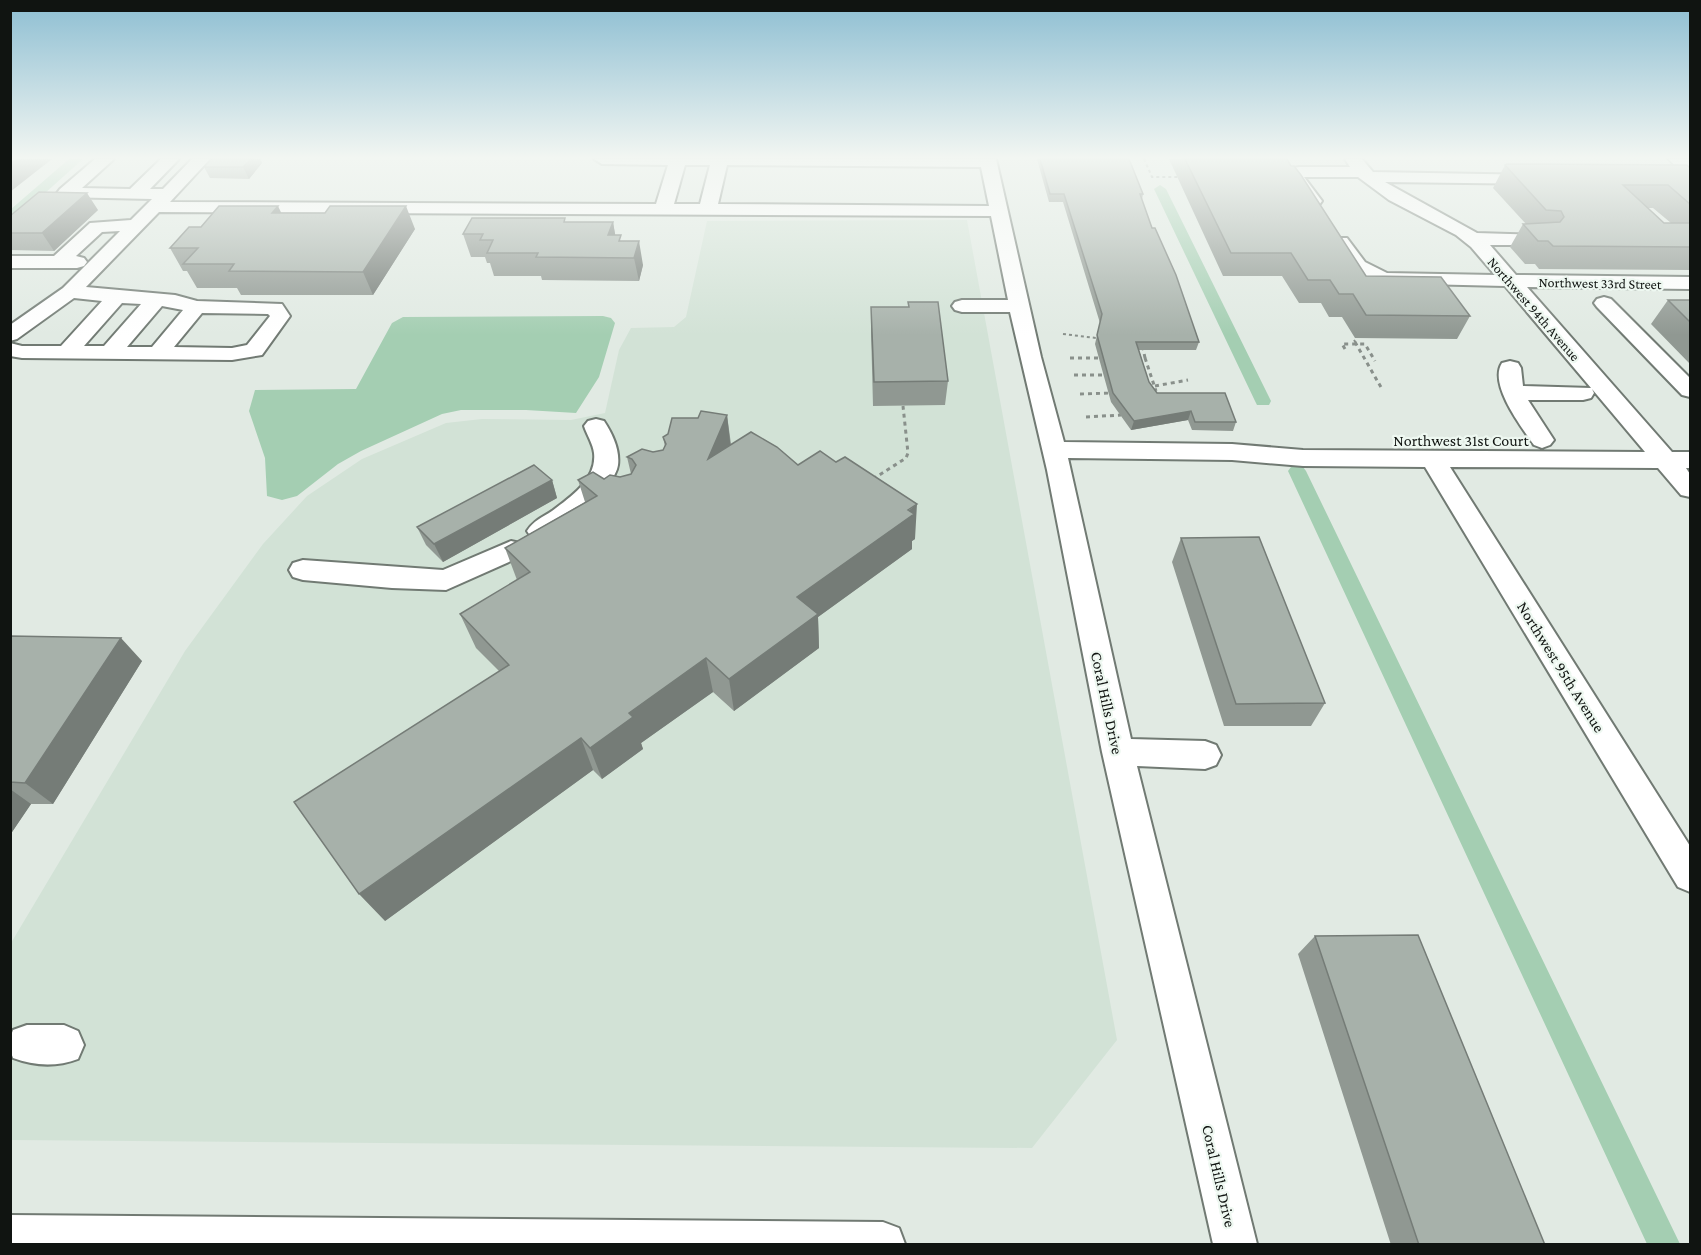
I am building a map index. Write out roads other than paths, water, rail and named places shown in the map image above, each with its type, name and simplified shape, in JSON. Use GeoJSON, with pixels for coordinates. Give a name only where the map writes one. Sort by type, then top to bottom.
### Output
{"type":"FeatureCollection","features":[{"type":"Feature","properties":{"kind":"street"},"geometry":{"type":"LineString","coordinates":[[10,335],[70,292],[145,218]]}},
{"type":"Feature","properties":{"kind":"street","name":"Coral Hills Drive"},"geometry":{"type":"LineString","coordinates":[[1000,218],[1118,752],[1235,1245]]}},
{"type":"Feature","properties":{"kind":"street","name":"Northwest 33rd Street"},"geometry":{"type":"LineString","coordinates":[[1324,218],[1357,267],[1377,277],[1395,280],[1510,281],[1650,277],[1690,284]]}},
{"type":"Feature","properties":{"kind":"street","name":"Northwest 94th Avenue"},"geometry":{"type":"LineString","coordinates":[[1438,218],[1473,238],[1690,489]]}},
{"type":"Feature","properties":{"kind":"street"},"geometry":{"type":"LineString","coordinates":[[10,280],[35,281],[49,278],[97,227],[137,225]]}},
{"type":"Feature","properties":{"kind":"street"},"geometry":{"type":"LineString","coordinates":[[1473,238],[1539,239]]}},
{"type":"Feature","properties":{"kind":"street"},"geometry":{"type":"LineString","coordinates":[[10,262],[100,262]]}},
{"type":"Feature","properties":{"kind":"street"},"geometry":{"type":"LineString","coordinates":[[10,349],[22,352],[232,354],[254,350],[280,316],[275,308],[196,307],[175,301],[70,292]]}},
{"type":"Feature","properties":{"kind":"street"},"geometry":{"type":"LineString","coordinates":[[68,351],[117,296]]}},
{"type":"Feature","properties":{"kind":"street"},"geometry":{"type":"LineString","coordinates":[[111,352],[157,300]]}},
{"type":"Feature","properties":{"kind":"street"},"geometry":{"type":"LineString","coordinates":[[1501,303],[1529,303]]}},
{"type":"Feature","properties":{"kind":"street"},"geometry":{"type":"LineString","coordinates":[[1604,303],[1690,390]]}},
{"type":"Feature","properties":{"kind":"street"},"geometry":{"type":"LineString","coordinates":[[962,306],[1019,306]]}},
{"type":"Feature","properties":{"kind":"street"},"geometry":{"type":"LineString","coordinates":[[158,353],[196,307]]}},
{"type":"Feature","properties":{"kind":"street"},"geometry":{"type":"LineString","coordinates":[[205,353],[239,308]]}},
{"type":"Feature","properties":{"kind":"street"},"geometry":{"type":"LineString","coordinates":[[10,312],[38,317]]}},
{"type":"Feature","properties":{"kind":"street"},"geometry":{"type":"LineString","coordinates":[[1510,368],[1509,379],[1515,393],[1542,440]]}},
{"type":"Feature","properties":{"kind":"street"},"geometry":{"type":"LineString","coordinates":[[1550,376],[1583,393]]}},
{"type":"Feature","properties":{"kind":"street"},"geometry":{"type":"LineString","coordinates":[[1515,393],[1607,392]]}},
{"type":"Feature","properties":{"kind":"street"},"geometry":{"type":"LineString","coordinates":[[303,570],[446,580],[518,545],[571,510],[592,492],[601,479],[606,457],[596,426]]}},
{"type":"Feature","properties":{"kind":"street","name":"Northwest 31st Court"},"geometry":{"type":"LineString","coordinates":[[1232,452],[1298,442],[1542,440],[1658,452],[1690,460]]}},
{"type":"Feature","properties":{"kind":"street","name":"Northwest 31st Court"},"geometry":{"type":"LineString","coordinates":[[1053,450],[1232,452],[1303,458],[1432,459],[1658,452],[1690,444]]}},
{"type":"Feature","properties":{"kind":"street"},"geometry":{"type":"LineString","coordinates":[[606,457],[631,459]]}},
{"type":"Feature","properties":{"kind":"street","name":"Northwest 95th Avenue"},"geometry":{"type":"LineString","coordinates":[[1432,459],[1690,876]]}},
{"type":"Feature","properties":{"kind":"street"},"geometry":{"type":"LineString","coordinates":[[592,492],[618,499]]}},
{"type":"Feature","properties":{"kind":"street"},"geometry":{"type":"LineString","coordinates":[[1118,752],[1205,754]]}},
{"type":"Feature","properties":{"kind":"street"},"geometry":{"type":"LineString","coordinates":[[10,1237],[883,1245]]}},
{"type":"Feature","properties":{"kind":"waterway"},"geometry":{"type":"LineString","coordinates":[[1174,218],[1263,401]]}},
{"type":"Feature","properties":{"kind":"waterway"},"geometry":{"type":"LineString","coordinates":[[1297,471],[1664,1244]]}}]}
